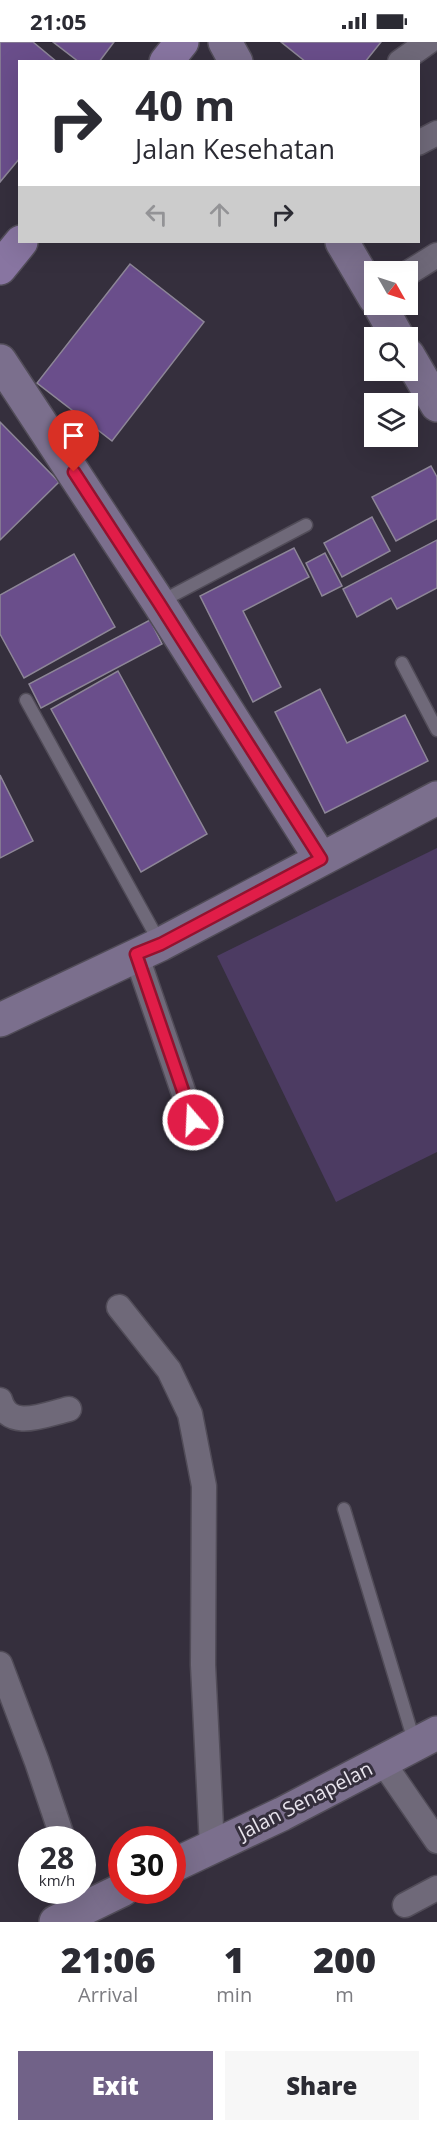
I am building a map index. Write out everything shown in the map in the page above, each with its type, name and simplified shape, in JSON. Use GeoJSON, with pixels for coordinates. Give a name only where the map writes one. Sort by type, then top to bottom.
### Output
{"type":"FeatureCollection","features":[{"type":"Feature","properties":{"kind":"main road"},"geometry":{"type":"LineString","coordinates":[[168,60],[182,42]]}},
{"type":"Feature","properties":{"kind":"main road"},"geometry":{"type":"LineString","coordinates":[[225,42],[235,60]]}},
{"type":"Feature","properties":{"kind":"main road"},"geometry":{"type":"LineString","coordinates":[[0,268],[20,243]]}},
{"type":"Feature","properties":{"kind":"main road"},"geometry":{"type":"LineString","coordinates":[[343,243],[364,279]]}},
{"type":"Feature","properties":{"kind":"main road"},"geometry":{"type":"LineString","coordinates":[[0,361],[159,603],[321,859]]}},
{"type":"Feature","properties":{"kind":"main road"},"geometry":{"type":"LineString","coordinates":[[418,372],[437,405]]}},
{"type":"Feature","properties":{"kind":"main road"},"geometry":{"type":"LineString","coordinates":[[0,1020],[148,949],[437,798]]}},
{"type":"Feature","properties":{"kind":"main road","name":"Jalan Senapelan"},"geometry":{"type":"LineString","coordinates":[[186,1859],[426,1739]]}},
{"type":"Feature","properties":{"kind":"main road"},"geometry":{"type":"LineString","coordinates":[[56,1922],[108,1896]]}},
{"type":"Feature","properties":{"kind":"street"},"geometry":{"type":"LineString","coordinates":[[403,60],[428,42]]}},
{"type":"Feature","properties":{"kind":"street"},"geometry":{"type":"LineString","coordinates":[[420,142],[437,133]]}},
{"type":"Feature","properties":{"kind":"street"},"geometry":{"type":"LineString","coordinates":[[418,267],[437,255]]}},
{"type":"Feature","properties":{"kind":"street"},"geometry":{"type":"LineString","coordinates":[[148,949],[193,1120]]}},
{"type":"Feature","properties":{"kind":"street"},"geometry":{"type":"LineString","coordinates":[[119,1307],[169,1370],[186,1405],[190,1414],[204,1486],[203,1665],[212,1847]]}},
{"type":"Feature","properties":{"kind":"street"},"geometry":{"type":"LineString","coordinates":[[0,1400],[8,1415],[17,1420],[69,1409]]}},
{"type":"Feature","properties":{"kind":"street"},"geometry":{"type":"LineString","coordinates":[[0,1664],[59,1826]]}},
{"type":"Feature","properties":{"kind":"street"},"geometry":{"type":"LineString","coordinates":[[382,1761],[437,1841]]}},
{"type":"Feature","properties":{"kind":"street"},"geometry":{"type":"LineString","coordinates":[[405,1905],[437,1888]]}},
{"type":"Feature","properties":{"kind":"lane"},"geometry":{"type":"LineString","coordinates":[[159,603],[306,525]]}},
{"type":"Feature","properties":{"kind":"lane"},"geometry":{"type":"LineString","coordinates":[[402,663],[437,730]]}},
{"type":"Feature","properties":{"kind":"lane"},"geometry":{"type":"LineString","coordinates":[[26,700],[148,949]]}},
{"type":"Feature","properties":{"kind":"lane"},"geometry":{"type":"LineString","coordinates":[[344,1509],[426,1739]]}},
{"type":"Feature","properties":{"kind":"shaded area"},"geometry":{"type":"Polygon","coordinates":[[[437,848],[437,1152],[336,1202],[217,956],[437,848]]]}},
{"type":"Feature","properties":{"kind":"building"},"geometry":{"type":"Polygon","coordinates":[[[0,42],[33,42],[55,60],[18,60],[18,160],[0,182],[0,42]]]}},
{"type":"Feature","properties":{"kind":"building"},"geometry":{"type":"Polygon","coordinates":[[[53,42],[114,42],[100,60],[76,60],[53,42]]]}},
{"type":"Feature","properties":{"kind":"building"},"geometry":{"type":"Polygon","coordinates":[[[281,42],[381,42],[367,60],[304,60],[281,42]]]}},
{"type":"Feature","properties":{"kind":"building"},"geometry":{"type":"Polygon","coordinates":[[[130,264],[204,322],[112,441],[37,383],[130,264]]]}},
{"type":"Feature","properties":{"kind":"building"},"geometry":{"type":"Polygon","coordinates":[[[0,422],[59,482],[0,540],[0,422]]]}},
{"type":"Feature","properties":{"kind":"building"},"geometry":{"type":"Polygon","coordinates":[[[431,466],[437,477],[437,519],[396,541],[372,497],[431,466]]]}},
{"type":"Feature","properties":{"kind":"building"},"geometry":{"type":"Polygon","coordinates":[[[372,517],[390,551],[342,577],[324,543],[372,517]]]}},
{"type":"Feature","properties":{"kind":"building"},"geometry":{"type":"Polygon","coordinates":[[[437,540],[437,588],[397,609],[391,598],[357,617],[343,589],[437,540]]]}},
{"type":"Feature","properties":{"kind":"building"},"geometry":{"type":"Polygon","coordinates":[[[294,548],[309,577],[243,611],[281,687],[253,702],[200,596],[294,548]]]}},
{"type":"Feature","properties":{"kind":"building"},"geometry":{"type":"Polygon","coordinates":[[[325,553],[342,586],[322,596],[306,563],[325,553]]]}},
{"type":"Feature","properties":{"kind":"building"},"geometry":{"type":"Polygon","coordinates":[[[74,554],[115,627],[24,678],[0,634],[0,595],[74,554]]]}},
{"type":"Feature","properties":{"kind":"building"},"geometry":{"type":"Polygon","coordinates":[[[150,620],[162,644],[41,708],[29,684],[150,620]]]}},
{"type":"Feature","properties":{"kind":"building"},"geometry":{"type":"Polygon","coordinates":[[[118,671],[207,834],[141,872],[51,709],[118,671]]]}},
{"type":"Feature","properties":{"kind":"building"},"geometry":{"type":"Polygon","coordinates":[[[320,689],[347,743],[405,715],[428,761],[325,813],[275,712],[320,689]]]}},
{"type":"Feature","properties":{"kind":"building"},"geometry":{"type":"Polygon","coordinates":[[[0,775],[33,841],[0,858],[0,775]]]}},
{"type":"Feature","properties":{"kind":"route"},"geometry":{"type":"LineString","coordinates":[[74,472],[321,859],[161,944],[136,954],[193,1120]]}}]}
